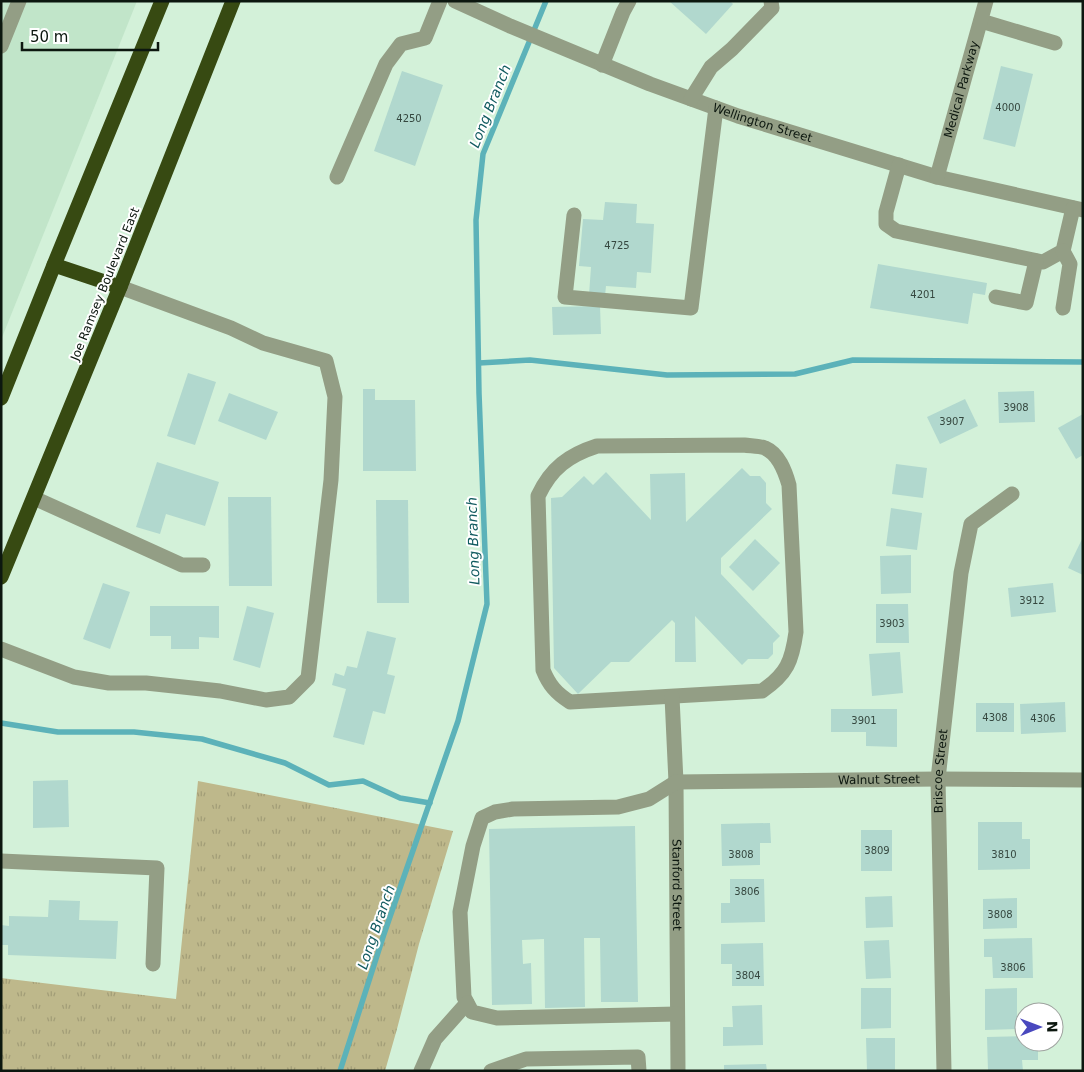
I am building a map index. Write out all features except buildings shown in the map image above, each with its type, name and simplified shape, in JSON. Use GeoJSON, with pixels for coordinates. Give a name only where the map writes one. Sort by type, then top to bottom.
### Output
{"type":"FeatureCollection","features":[{"type":"Feature","properties":{"kind":"highway"},"geometry":{"type":"LineString","coordinates":[[1,398],[5,379],[54,265],[162,1]]}},
{"type":"Feature","properties":{"kind":"highway","name":"Joe Ramsey Boulevard East"},"geometry":{"type":"LineString","coordinates":[[1,577],[120,287],[232,6]]}},
{"type":"Feature","properties":{"kind":"highway"},"geometry":{"type":"LineString","coordinates":[[54,265],[120,287]]}},
{"type":"Feature","properties":{"kind":"street"},"geometry":{"type":"LineString","coordinates":[[1,46],[19,1]]}},
{"type":"Feature","properties":{"kind":"street"},"geometry":{"type":"LineString","coordinates":[[338,177],[386,64],[401,44],[425,38],[440,1]]}},
{"type":"Feature","properties":{"kind":"street"},"geometry":{"type":"LineString","coordinates":[[602,64],[629,1]]}},
{"type":"Feature","properties":{"kind":"street"},"geometry":{"type":"LineString","coordinates":[[691,99],[711,67],[732,49],[772,8],[771,1]]}},
{"type":"Feature","properties":{"kind":"street","name":"Medical Parkway"},"geometry":{"type":"LineString","coordinates":[[937,177],[986,1]]}},
{"type":"Feature","properties":{"kind":"street","name":"Wellington Street"},"geometry":{"type":"LineString","coordinates":[[459,2],[510,26],[602,64],[716,108],[816,141],[937,177],[1078,209]]}},
{"type":"Feature","properties":{"kind":"street"},"geometry":{"type":"LineString","coordinates":[[981,21],[1055,43]]}},
{"type":"Feature","properties":{"kind":"street"},"geometry":{"type":"LineString","coordinates":[[574,215],[565,297],[691,308],[716,108]]}},
{"type":"Feature","properties":{"kind":"street"},"geometry":{"type":"LineString","coordinates":[[899,165],[886,212],[886,224],[896,231],[1044,262],[1063,251],[1078,209]]}},
{"type":"Feature","properties":{"kind":"street"},"geometry":{"type":"LineString","coordinates":[[1063,251],[1070,264],[1063,308]]}},
{"type":"Feature","properties":{"kind":"street"},"geometry":{"type":"LineString","coordinates":[[996,297],[1026,303],[1036,261]]}},
{"type":"Feature","properties":{"kind":"street"},"geometry":{"type":"LineString","coordinates":[[1,650],[74,678],[109,683],[146,683],[220,691],[266,700],[289,697],[308,678],[331,480],[335,396],[326,361],[263,343],[231,328],[120,287]]}},
{"type":"Feature","properties":{"kind":"street"},"geometry":{"type":"LineString","coordinates":[[744,445],[764,448],[774,456],[784,469],[789,485],[796,632],[794,648],[786,670],[774,683],[762,691],[672,697],[570,702],[557,694],[548,683],[543,670],[538,496],[544,482],[566,460],[580,452],[597,446],[744,445]]}},
{"type":"Feature","properties":{"kind":"street","name":"Briscoe Street"},"geometry":{"type":"LineString","coordinates":[[944,1071],[938,779],[960,573],[971,524],[1012,494]]}},
{"type":"Feature","properties":{"kind":"street"},"geometry":{"type":"LineString","coordinates":[[34,498],[146,547],[182,565],[203,565]]}},
{"type":"Feature","properties":{"kind":"street","name":"Stanford Street"},"geometry":{"type":"LineString","coordinates":[[672,697],[676,782],[678,1071]]}},
{"type":"Feature","properties":{"kind":"street","name":"Walnut Street"},"geometry":{"type":"LineString","coordinates":[[676,782],[938,779],[1083,780]]}},
{"type":"Feature","properties":{"kind":"street"},"geometry":{"type":"LineString","coordinates":[[676,782],[649,799],[618,807],[513,809],[495,812],[482,818],[473,846],[460,912],[464,997],[472,1012],[497,1018],[677,1014]]}},
{"type":"Feature","properties":{"kind":"street"},"geometry":{"type":"LineString","coordinates":[[1,861],[156,868],[153,964]]}},
{"type":"Feature","properties":{"kind":"street"},"geometry":{"type":"LineString","coordinates":[[421,1071],[435,1039],[467,1003]]}},
{"type":"Feature","properties":{"kind":"street"},"geometry":{"type":"LineString","coordinates":[[491,1071],[526,1059],[638,1057],[639,1071]]}},
{"type":"Feature","properties":{"kind":"shaded area"},"geometry":{"type":"Polygon","coordinates":[[[1,1],[137,1],[1,340],[1,1]]]}},
{"type":"Feature","properties":{"kind":"green space"},"geometry":{"type":"Polygon","coordinates":[[[198,781],[453,831],[419,944],[385,1071],[1,1071],[1,978],[176,999],[198,781]]]}},
{"type":"Feature","properties":{"kind":"waterway","name":"Long Branch"},"geometry":{"type":"LineString","coordinates":[[340,1071],[384,934],[458,721],[487,604],[479,393],[476,220],[483,154],[546,1]]}},
{"type":"Feature","properties":{"kind":"waterway"},"geometry":{"type":"LineString","coordinates":[[479,363],[530,360],[667,375],[795,374],[853,360],[1083,362]]}},
{"type":"Feature","properties":{"kind":"waterway"},"geometry":{"type":"LineString","coordinates":[[1,723],[58,732],[134,732],[202,739],[285,763],[329,785],[363,781],[400,798],[430,803]]}}]}
